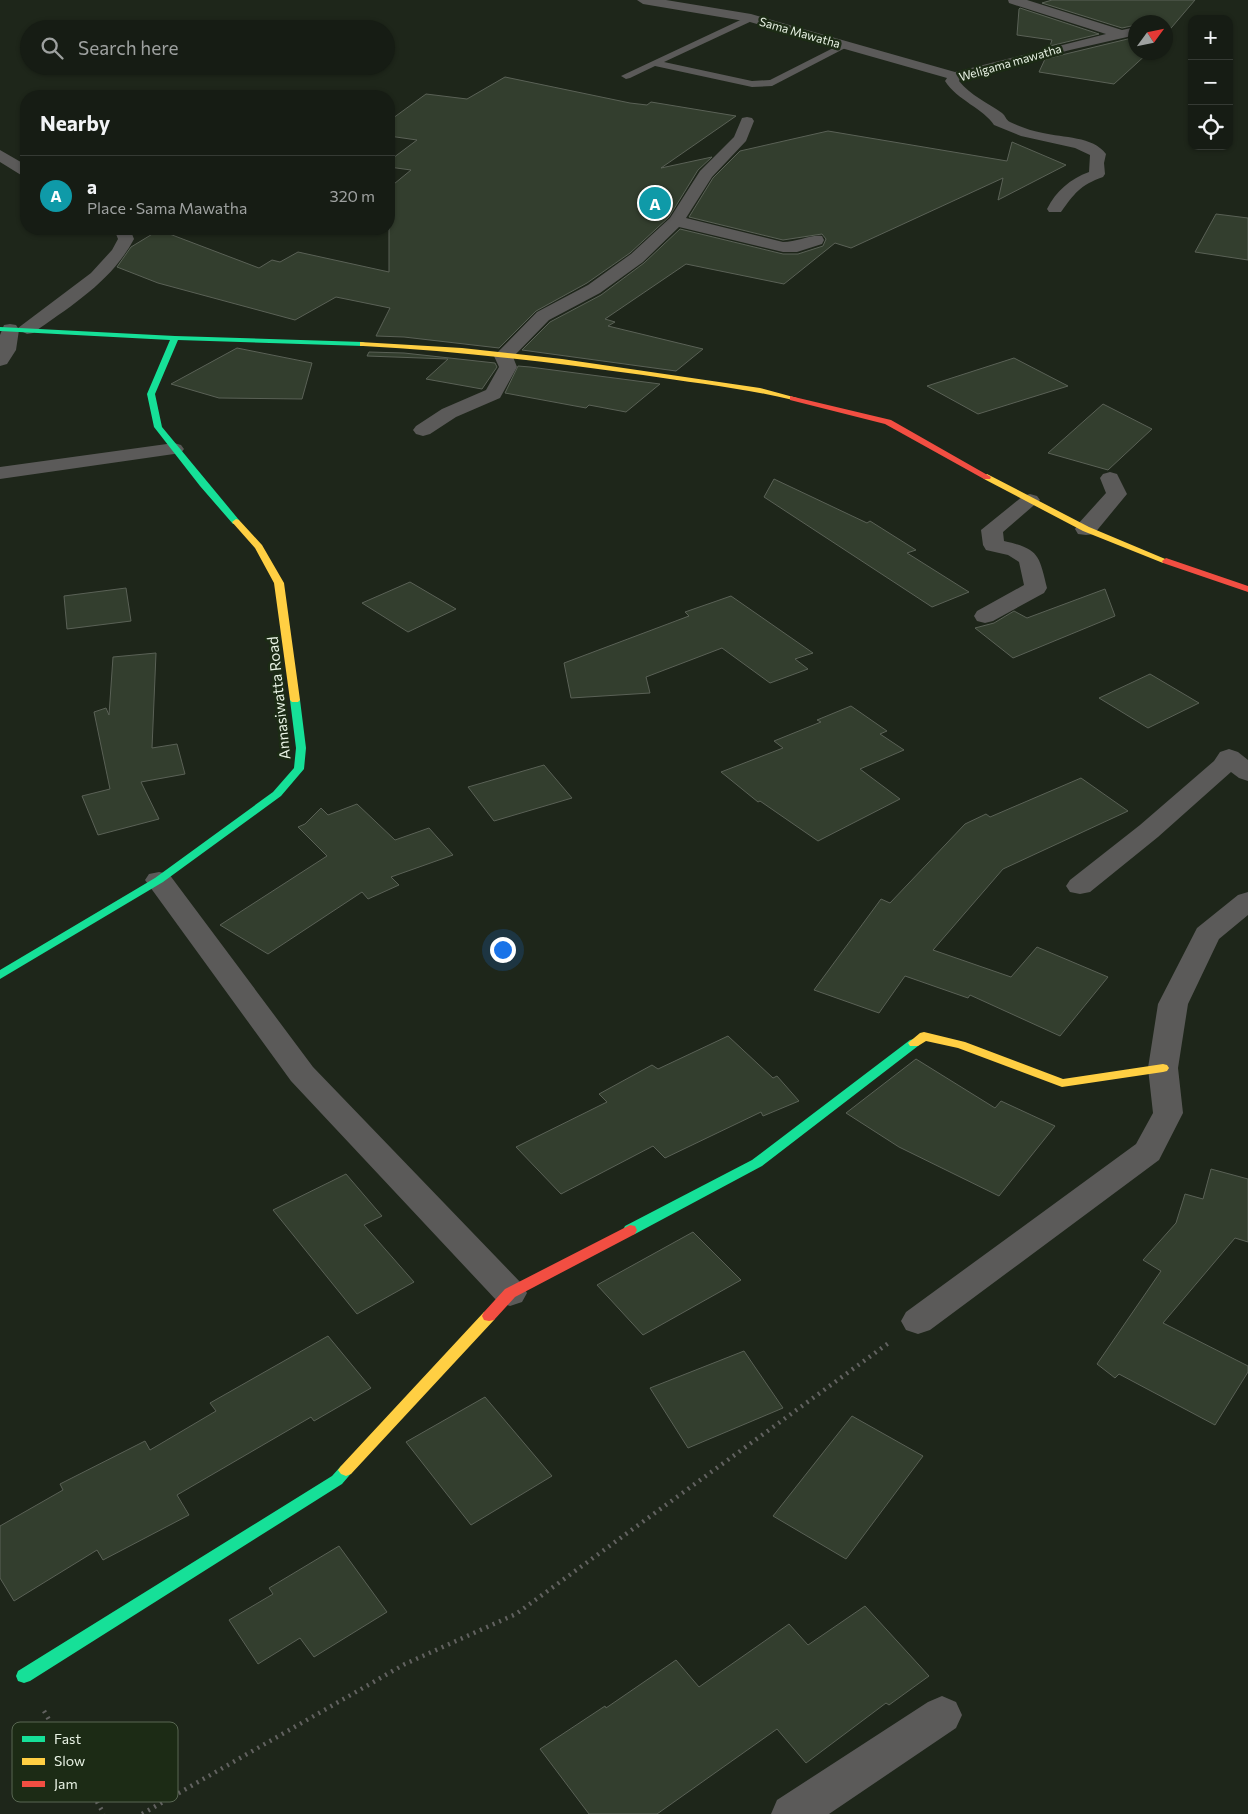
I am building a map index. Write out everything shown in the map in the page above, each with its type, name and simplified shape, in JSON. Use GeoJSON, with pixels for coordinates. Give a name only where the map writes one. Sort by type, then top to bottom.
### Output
{"type":"FeatureCollection","features":[{"type":"Feature","properties":{"kind":"street","name":"Sama Mawatha"},"geometry":{"type":"LineString","coordinates":[[643,0],[751,18],[955,76]]}},
{"type":"Feature","properties":{"kind":"street"},"geometry":{"type":"LineString","coordinates":[[1014,0],[1128,33]]}},
{"type":"Feature","properties":{"kind":"street","name":"Weligama mawatha"},"geometry":{"type":"LineString","coordinates":[[1055,209],[1060,196],[1086,178],[1097,174],[1096,163],[1098,154],[1090,147],[1044,138],[1010,128],[999,122],[998,117],[986,111],[954,86],[952,81],[955,76],[1128,33]]}},
{"type":"Feature","properties":{"kind":"street"},"geometry":{"type":"LineString","coordinates":[[503,356],[543,316],[594,289],[637,258],[676,221],[706,174],[741,138],[747,121]]}},
{"type":"Feature","properties":{"kind":"street"},"geometry":{"type":"LineString","coordinates":[[0,155],[20,168]]}},
{"type":"Feature","properties":{"kind":"street"},"geometry":{"type":"LineString","coordinates":[[676,221],[783,247],[797,247],[816,240]]}},
{"type":"Feature","properties":{"kind":"street"},"geometry":{"type":"LineString","coordinates":[[0,360],[7,350],[12,329],[102,271],[121,252],[126,239],[124,235]]}},
{"type":"Feature","properties":{"kind":"street"},"geometry":{"type":"LineString","coordinates":[[12,329],[175,338],[404,345],[503,356],[760,390],[888,422],[1086,529],[1187,569],[1248,589]]}},
{"type":"Feature","properties":{"kind":"street","name":"Annasiwatta Road"},"geometry":{"type":"LineString","coordinates":[[0,975],[159,880],[277,794],[299,769],[301,748],[279,583],[259,547],[174,450],[158,427],[151,394],[175,338]]}},
{"type":"Feature","properties":{"kind":"street"},"geometry":{"type":"LineString","coordinates":[[423,430],[449,413],[493,394],[508,367],[503,356]]}},
{"type":"Feature","properties":{"kind":"street"},"geometry":{"type":"LineString","coordinates":[[0,473],[40,466],[174,450]]}},
{"type":"Feature","properties":{"kind":"street"},"geometry":{"type":"LineString","coordinates":[[1086,529],[1117,494],[1110,478]]}},
{"type":"Feature","properties":{"kind":"street"},"geometry":{"type":"LineString","coordinates":[[985,616],[1036,588],[1029,559],[1015,550],[994,545],[992,530],[1030,500]]}},
{"type":"Feature","properties":{"kind":"street"},"geometry":{"type":"LineString","coordinates":[[1080,886],[1149,831],[1222,766],[1229,757],[1248,773]]}},
{"type":"Feature","properties":{"kind":"street"},"geometry":{"type":"LineString","coordinates":[[159,880],[302,1074],[510,1292]]}},
{"type":"Feature","properties":{"kind":"street"},"geometry":{"type":"LineString","coordinates":[[918,1322],[1148,1152],[1168,1113],[1163,1068],[1173,1004],[1207,934],[1248,901]]}},
{"type":"Feature","properties":{"kind":"street"},"geometry":{"type":"LineString","coordinates":[[24,1676],[337,1480],[510,1292],[757,1163],[924,1036],[961,1045],[1062,1083],[1163,1068]]}},
{"type":"Feature","properties":{"kind":"street"},"geometry":{"type":"LineString","coordinates":[[792,1814],[942,1715]]}},
{"type":"Feature","properties":{"kind":"lane"},"geometry":{"type":"LineString","coordinates":[[626,76],[751,18]]}},
{"type":"Feature","properties":{"kind":"lane"},"geometry":{"type":"LineString","coordinates":[[654,63],[764,85],[772,83],[846,45]]}},
{"type":"Feature","properties":{"kind":"path"},"geometry":{"type":"LineString","coordinates":[[178,1794],[406,1664],[516,1614],[918,1322]]}},
{"type":"Feature","properties":{"kind":"path"},"geometry":{"type":"LineString","coordinates":[[24,1676],[51,1722]]}},
{"type":"Feature","properties":{"kind":"path"},"geometry":{"type":"LineString","coordinates":[[97,1802],[104,1814]]}},
{"type":"Feature","properties":{"kind":"path"},"geometry":{"type":"LineString","coordinates":[[142,1814],[163,1802]]}},
{"type":"Feature","properties":{"kind":"building"},"geometry":{"type":"Polygon","coordinates":[[[1052,0],[1195,0],[1173,26],[1173,15],[1128,15],[1128,27],[1122,28],[1042,3],[1052,0]]]}},
{"type":"Feature","properties":{"kind":"building"},"geometry":{"type":"Polygon","coordinates":[[[1019,9],[1099,34],[1050,46],[1052,40],[1017,35],[1019,9]]]}},
{"type":"Feature","properties":{"kind":"building"},"geometry":{"type":"Polygon","coordinates":[[[1128,39],[1128,60],[1140,60],[1114,84],[1039,72],[1045,59],[1128,39]]]}},
{"type":"Feature","properties":{"kind":"building"},"geometry":{"type":"Polygon","coordinates":[[[505,77],[630,103],[647,105],[651,102],[736,116],[661,168],[712,157],[698,170],[669,217],[630,253],[587,283],[536,311],[499,348],[404,337],[376,336],[390,308],[336,297],[295,320],[158,283],[117,267],[131,247],[151,235],[172,235],[259,268],[272,260],[280,262],[298,252],[389,272],[389,235],[395,235],[395,183],[411,170],[395,168],[395,156],[417,140],[395,137],[395,117],[426,94],[467,99],[505,77]]]}},
{"type":"Feature","properties":{"kind":"building"},"geometry":{"type":"Polygon","coordinates":[[[828,131],[1007,161],[1012,142],[1066,165],[998,200],[1003,178],[851,248],[835,243],[784,284],[686,264],[605,319],[615,322],[608,326],[703,349],[676,371],[522,350],[550,322],[601,295],[644,263],[680,229],[783,254],[798,254],[823,246],[826,239],[822,234],[783,240],[689,217],[713,178],[740,151],[828,131]]]}},
{"type":"Feature","properties":{"kind":"building"},"geometry":{"type":"Polygon","coordinates":[[[1216,214],[1248,218],[1248,260],[1195,252],[1216,214]]]}},
{"type":"Feature","properties":{"kind":"building"},"geometry":{"type":"Polygon","coordinates":[[[237,348],[312,363],[302,399],[219,398],[171,384],[237,348]]]}},
{"type":"Feature","properties":{"kind":"building"},"geometry":{"type":"Polygon","coordinates":[[[369,352],[404,353],[495,363],[497,367],[482,389],[426,379],[448,359],[367,356],[369,352]]]}},
{"type":"Feature","properties":{"kind":"building"},"geometry":{"type":"Polygon","coordinates":[[[1014,358],[1068,386],[978,414],[927,386],[1014,358]]]}},
{"type":"Feature","properties":{"kind":"building"},"geometry":{"type":"Polygon","coordinates":[[[518,366],[660,384],[626,412],[589,405],[586,408],[505,393],[518,366]]]}},
{"type":"Feature","properties":{"kind":"building"},"geometry":{"type":"Polygon","coordinates":[[[1103,404],[1152,429],[1108,470],[1048,453],[1103,404]]]}},
{"type":"Feature","properties":{"kind":"building"},"geometry":{"type":"Polygon","coordinates":[[[774,479],[867,523],[870,521],[916,550],[907,553],[969,592],[932,607],[764,497],[774,479]]]}},
{"type":"Feature","properties":{"kind":"building"},"geometry":{"type":"Polygon","coordinates":[[[410,582],[456,609],[408,632],[362,603],[410,582]]]}},
{"type":"Feature","properties":{"kind":"building"},"geometry":{"type":"Polygon","coordinates":[[[126,588],[131,621],[67,629],[64,596],[126,588]]]}},
{"type":"Feature","properties":{"kind":"building"},"geometry":{"type":"Polygon","coordinates":[[[1105,589],[1115,616],[1013,658],[975,628],[994,623],[1014,611],[1027,618],[1105,589]]]}},
{"type":"Feature","properties":{"kind":"building"},"geometry":{"type":"Polygon","coordinates":[[[731,596],[813,653],[795,659],[808,669],[770,683],[722,648],[646,677],[650,693],[571,698],[564,663],[689,616],[685,612],[731,596]]]}},
{"type":"Feature","properties":{"kind":"building"},"geometry":{"type":"Polygon","coordinates":[[[156,653],[152,748],[177,744],[185,774],[141,782],[159,819],[98,835],[82,796],[110,789],[94,712],[106,708],[109,715],[113,657],[156,653]]]}},
{"type":"Feature","properties":{"kind":"building"},"geometry":{"type":"Polygon","coordinates":[[[1150,674],[1199,703],[1148,728],[1099,698],[1150,674]]]}},
{"type":"Feature","properties":{"kind":"building"},"geometry":{"type":"Polygon","coordinates":[[[851,706],[887,731],[880,734],[904,750],[860,769],[900,799],[818,841],[760,801],[758,802],[721,772],[783,748],[774,741],[821,722],[817,720],[851,706]]]}},
{"type":"Feature","properties":{"kind":"building"},"geometry":{"type":"Polygon","coordinates":[[[544,765],[572,798],[494,821],[468,787],[544,765]]]}},
{"type":"Feature","properties":{"kind":"building"},"geometry":{"type":"Polygon","coordinates":[[[1081,778],[1128,811],[1003,869],[933,950],[1011,977],[1037,947],[1108,977],[1060,1036],[970,995],[968,998],[905,976],[879,1013],[814,990],[881,899],[890,903],[965,824],[986,814],[990,817],[1081,778]]]}},
{"type":"Feature","properties":{"kind":"building"},"geometry":{"type":"Polygon","coordinates":[[[357,804],[395,840],[429,828],[453,855],[391,877],[399,885],[368,899],[362,892],[268,954],[220,925],[327,856],[298,827],[305,824],[321,808],[328,815],[357,804]]]}},
{"type":"Feature","properties":{"kind":"building"},"geometry":{"type":"Polygon","coordinates":[[[728,1036],[773,1078],[777,1076],[799,1101],[763,1116],[761,1112],[665,1158],[653,1146],[561,1194],[516,1147],[607,1102],[599,1094],[652,1065],[658,1069],[728,1036]]]}},
{"type":"Feature","properties":{"kind":"building"},"geometry":{"type":"Polygon","coordinates":[[[916,1059],[995,1108],[1001,1101],[1055,1126],[999,1196],[899,1147],[846,1113],[916,1059]]]}},
{"type":"Feature","properties":{"kind":"building"},"geometry":{"type":"Polygon","coordinates":[[[1211,1169],[1248,1179],[1248,1242],[1235,1238],[1163,1323],[1248,1366],[1248,1372],[1215,1425],[1119,1374],[1115,1378],[1097,1364],[1161,1271],[1143,1260],[1176,1223],[1185,1194],[1203,1199],[1211,1169]]]}},
{"type":"Feature","properties":{"kind":"building"},"geometry":{"type":"Polygon","coordinates":[[[346,1174],[382,1216],[364,1225],[414,1282],[357,1314],[273,1210],[346,1174]]]}},
{"type":"Feature","properties":{"kind":"building"},"geometry":{"type":"Polygon","coordinates":[[[693,1232],[741,1280],[643,1335],[597,1285],[693,1232]]]}},
{"type":"Feature","properties":{"kind":"building"},"geometry":{"type":"Polygon","coordinates":[[[328,1336],[371,1388],[314,1421],[311,1417],[177,1495],[189,1515],[103,1560],[97,1550],[14,1601],[0,1578],[0,1526],[63,1490],[60,1484],[145,1441],[150,1450],[216,1411],[210,1403],[328,1336]]]}},
{"type":"Feature","properties":{"kind":"building"},"geometry":{"type":"Polygon","coordinates":[[[744,1351],[783,1408],[688,1448],[650,1388],[744,1351]]]}},
{"type":"Feature","properties":{"kind":"building"},"geometry":{"type":"Polygon","coordinates":[[[485,1397],[552,1476],[471,1525],[406,1442],[485,1397]]]}},
{"type":"Feature","properties":{"kind":"building"},"geometry":{"type":"Polygon","coordinates":[[[852,1416],[923,1456],[846,1559],[773,1516],[852,1416]]]}},
{"type":"Feature","properties":{"kind":"building"},"geometry":{"type":"Polygon","coordinates":[[[339,1546],[387,1612],[314,1657],[300,1638],[258,1664],[229,1620],[273,1594],[269,1588],[339,1546]]]}},
{"type":"Feature","properties":{"kind":"building"},"geometry":{"type":"Polygon","coordinates":[[[865,1606],[929,1676],[889,1705],[886,1703],[806,1763],[777,1729],[657,1814],[589,1814],[540,1749],[605,1706],[606,1708],[676,1660],[699,1687],[789,1624],[808,1645],[865,1606]]]}},
{"type":"Feature","properties":{"kind":"traffic: fast"},"geometry":{"type":"LineString","coordinates":[[0,329],[175,338],[363,344]]}},
{"type":"Feature","properties":{"kind":"traffic: fast"},"geometry":{"type":"LineString","coordinates":[[175,338],[151,394],[158,427],[236,522]]}},
{"type":"Feature","properties":{"kind":"traffic: fast"},"geometry":{"type":"LineString","coordinates":[[0,975],[159,880],[277,794],[299,769],[301,748],[295,700]]}},
{"type":"Feature","properties":{"kind":"traffic: fast"},"geometry":{"type":"LineString","coordinates":[[630,1230],[757,1163],[914,1043]]}},
{"type":"Feature","properties":{"kind":"traffic: fast"},"geometry":{"type":"LineString","coordinates":[[24,1676],[337,1480],[346,1470]]}},
{"type":"Feature","properties":{"kind":"traffic: slow"},"geometry":{"type":"LineString","coordinates":[[363,344],[462,350],[562,362],[760,390],[793,398]]}},
{"type":"Feature","properties":{"kind":"traffic: slow"},"geometry":{"type":"LineString","coordinates":[[987,477],[1086,529],[1166,561]]}},
{"type":"Feature","properties":{"kind":"traffic: slow"},"geometry":{"type":"LineString","coordinates":[[236,522],[259,547],[279,583],[295,700]]}},
{"type":"Feature","properties":{"kind":"traffic: slow"},"geometry":{"type":"LineString","coordinates":[[914,1043],[924,1036],[961,1045],[1062,1083],[1163,1068]]}},
{"type":"Feature","properties":{"kind":"traffic: slow"},"geometry":{"type":"LineString","coordinates":[[346,1470],[489,1316]]}},
{"type":"Feature","properties":{"kind":"traffic: jam"},"geometry":{"type":"LineString","coordinates":[[793,398],[888,422],[987,477]]}},
{"type":"Feature","properties":{"kind":"traffic: jam"},"geometry":{"type":"LineString","coordinates":[[1166,561],[1248,589]]}},
{"type":"Feature","properties":{"kind":"traffic: jam"},"geometry":{"type":"LineString","coordinates":[[489,1316],[510,1293],[630,1230]]}},
{"type":"Feature","properties":{"kind":"place","name":"a"},"geometry":{"type":"Point","coordinates":[655,203]}}]}
